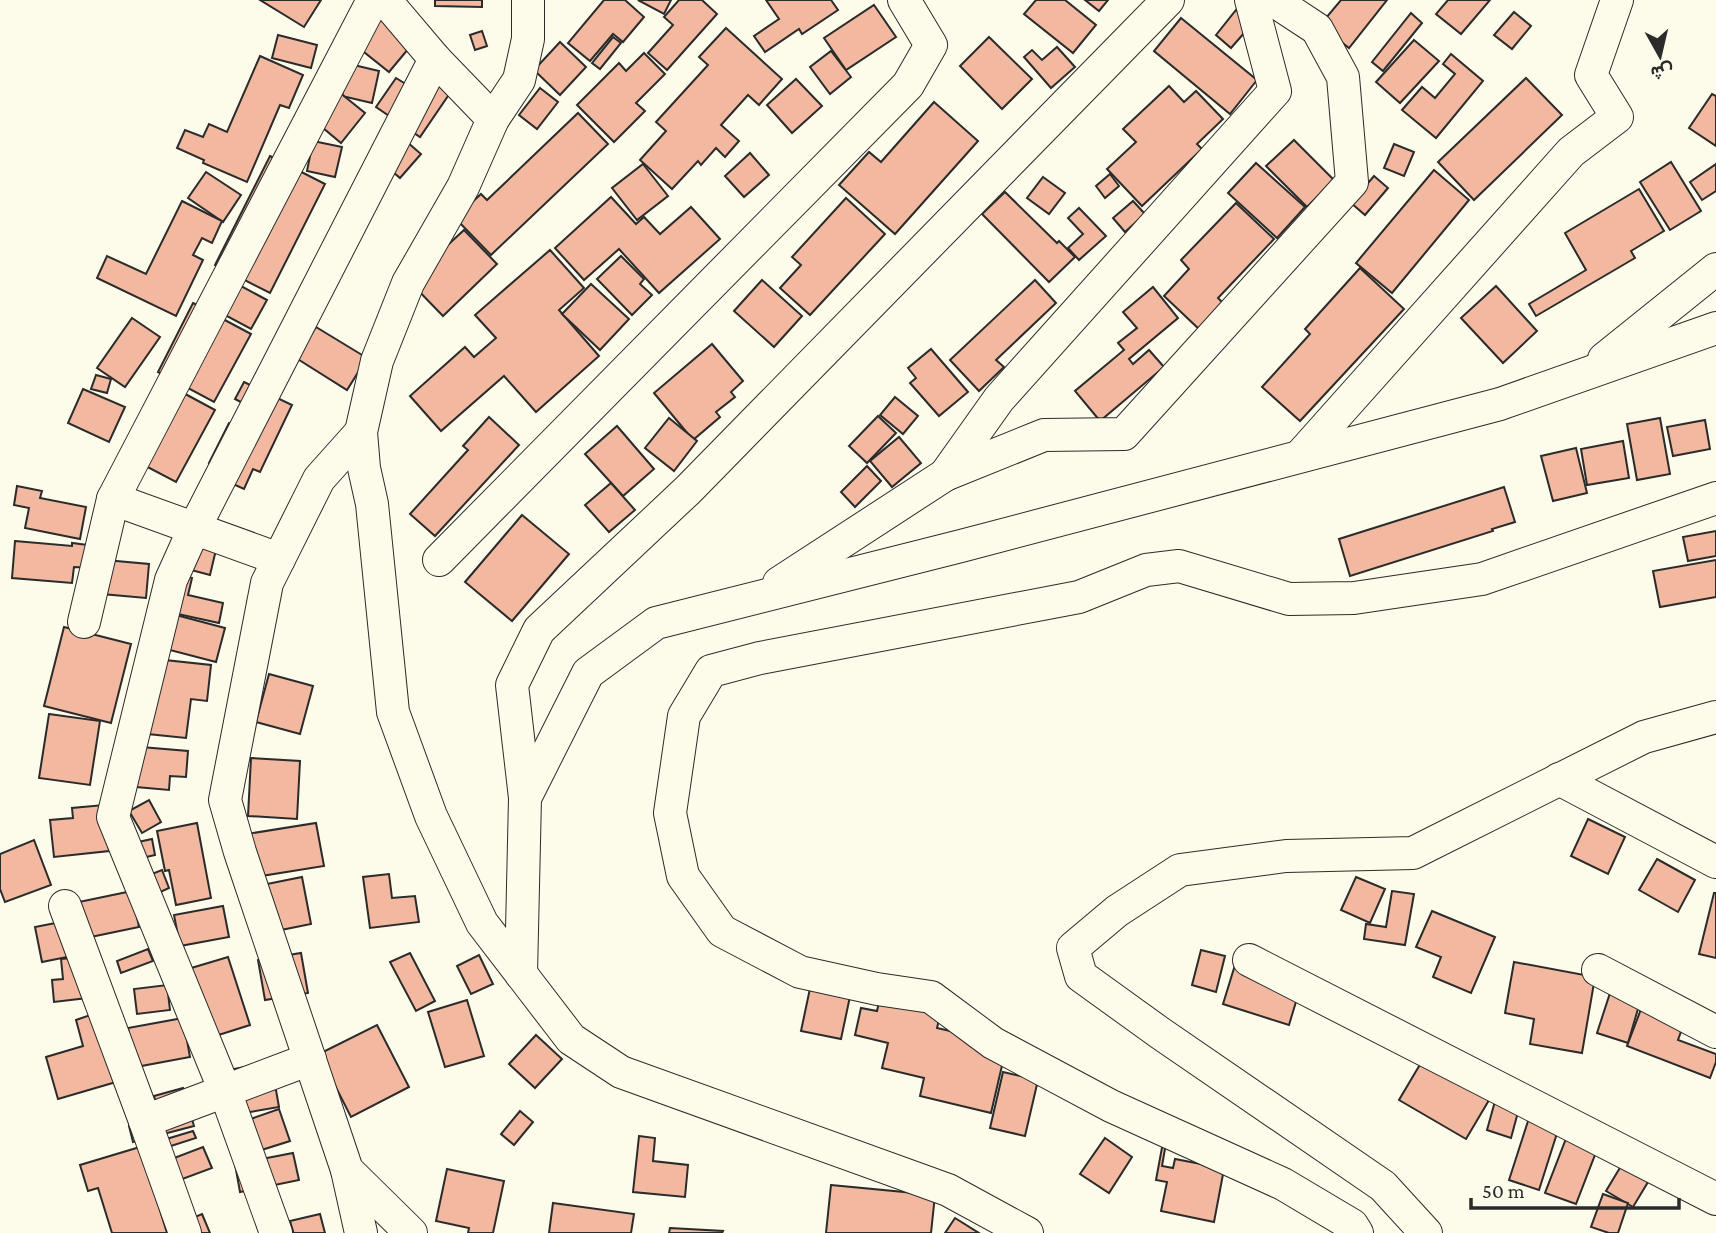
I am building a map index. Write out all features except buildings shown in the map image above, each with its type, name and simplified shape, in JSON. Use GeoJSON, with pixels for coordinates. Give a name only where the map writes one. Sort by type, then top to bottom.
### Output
{"type":"FeatureCollection","features":[{"type":"Feature","properties":{"kind":"street"},"geometry":{"type":"LineString","coordinates":[[84,622],[113,499],[373,0]]}},
{"type":"Feature","properties":{"kind":"street"},"geometry":{"type":"LineString","coordinates":[[385,0],[435,59],[493,119]]}},
{"type":"Feature","properties":{"kind":"street"},"geometry":{"type":"LineString","coordinates":[[528,0],[528,39],[519,80],[493,119],[463,187],[408,283],[377,361],[361,432],[364,468],[372,504],[393,712],[431,816],[482,923],[572,1039],[621,1072],[948,1190],[1027,1233]]}},
{"type":"Feature","properties":{"kind":"street"},"geometry":{"type":"LineString","coordinates":[[439,560],[908,85],[931,45],[904,0]]}},
{"type":"Feature","properties":{"kind":"street"},"geometry":{"type":"LineString","coordinates":[[521,974],[525,798],[512,685],[539,630],[688,490],[1168,0]]}},
{"type":"Feature","properties":{"kind":"street"},"geometry":{"type":"LineString","coordinates":[[945,475],[999,399],[1275,91],[1251,0]]}},
{"type":"Feature","properties":{"kind":"street"},"geometry":{"type":"LineString","coordinates":[[758,597],[945,475],[1044,435],[1124,435],[1352,181],[1343,77],[1317,29],[1273,0]]}},
{"type":"Feature","properties":{"kind":"street"},"geometry":{"type":"LineString","coordinates":[[1300,456],[1571,152],[1617,117],[1591,75],[1617,0]]}},
{"type":"Feature","properties":{"kind":"street"},"geometry":{"type":"LineString","coordinates":[[276,1233],[225,1091],[113,817],[171,580],[194,529],[435,59]]}},
{"type":"Feature","properties":{"kind":"street"},"geometry":{"type":"LineString","coordinates":[[1586,373],[1716,269]]}},
{"type":"Feature","properties":{"kind":"street"},"geometry":{"type":"LineString","coordinates":[[525,798],[588,673],[656,623],[1500,404],[1716,328]]}},
{"type":"Feature","properties":{"kind":"street"},"geometry":{"type":"LineString","coordinates":[[361,432],[319,479],[267,583],[225,800],[244,865],[347,1170],[361,1233]]}},
{"type":"Feature","properties":{"kind":"street"},"geometry":{"type":"LineString","coordinates":[[1357,1233],[1352,1225],[1283,1184],[1111,1107],[993,1043],[931,997],[877,989],[800,972],[722,931],[683,876],[670,813],[684,716],[711,671],[760,658],[1079,597],[1146,570],[1179,566],[1289,599],[1354,598],[1482,579],[1716,498]]}},
{"type":"Feature","properties":{"kind":"street"},"geometry":{"type":"LineString","coordinates":[[113,499],[279,559]]}},
{"type":"Feature","properties":{"kind":"street"},"geometry":{"type":"LineString","coordinates":[[1426,1233],[1383,1186],[1160,1033],[1082,976],[1073,948],[1117,911],[1180,870],[1286,856],[1413,853],[1644,737],[1716,717]]}},
{"type":"Feature","properties":{"kind":"street"},"geometry":{"type":"LineString","coordinates":[[1559,779],[1716,862]]}},
{"type":"Feature","properties":{"kind":"street"},"geometry":{"type":"LineString","coordinates":[[65,906],[186,1233]]}},
{"type":"Feature","properties":{"kind":"street"},"geometry":{"type":"LineString","coordinates":[[1250,960],[1716,1199]]}},
{"type":"Feature","properties":{"kind":"street"},"geometry":{"type":"LineString","coordinates":[[1598,970],[1716,1032]]}},
{"type":"Feature","properties":{"kind":"street"},"geometry":{"type":"LineString","coordinates":[[145,1121],[310,1059]]}},
{"type":"Feature","properties":{"kind":"street"},"geometry":{"type":"LineString","coordinates":[[347,1170],[411,1233]]}}]}
